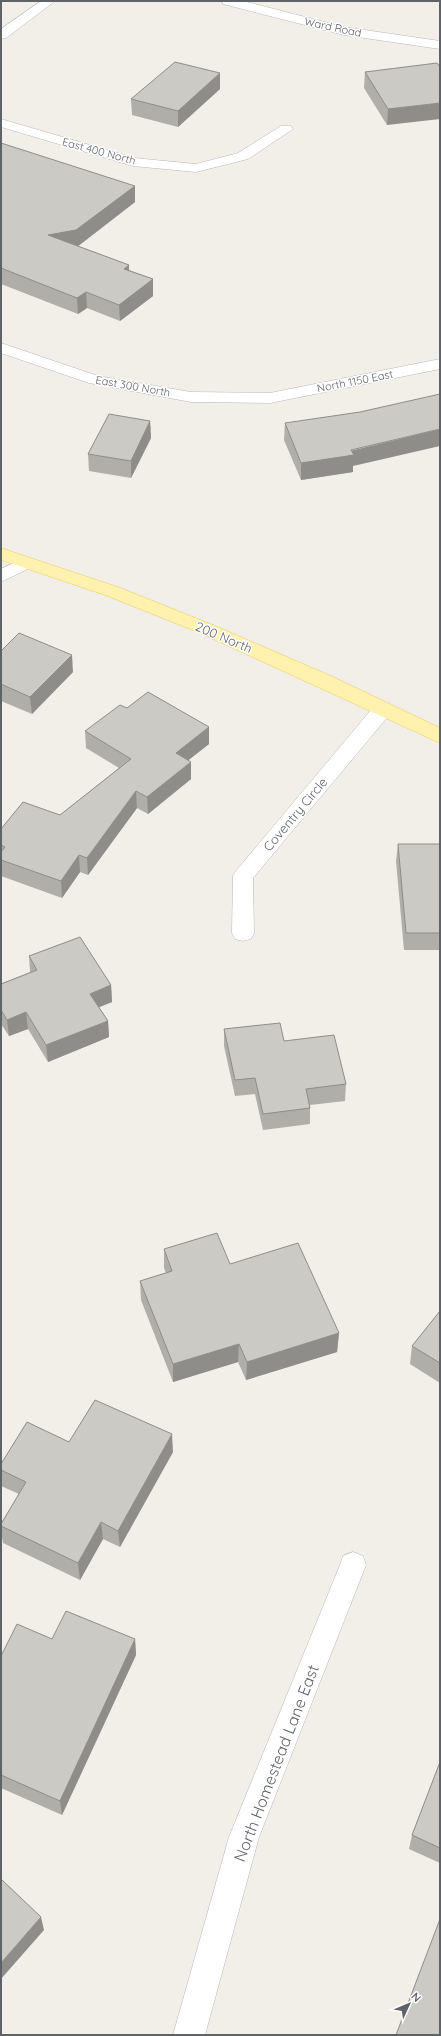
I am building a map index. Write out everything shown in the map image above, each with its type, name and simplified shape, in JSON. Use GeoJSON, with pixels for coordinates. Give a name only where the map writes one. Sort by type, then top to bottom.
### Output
{"type":"FeatureCollection","features":[{"type":"Feature","properties":{"kind":"main road","name":"200 North"},"geometry":{"type":"LineString","coordinates":[[1,554],[126,597],[198,626],[440,736]]}},
{"type":"Feature","properties":{"kind":"street"},"geometry":{"type":"LineString","coordinates":[[1,35],[49,1]]}},
{"type":"Feature","properties":{"kind":"street","name":"Ward Road"},"geometry":{"type":"LineString","coordinates":[[228,1],[344,31],[440,45]]}},
{"type":"Feature","properties":{"kind":"street","name":"East 400 North"},"geometry":{"type":"LineString","coordinates":[[1,123],[133,162],[196,168],[243,156],[286,129]]}},
{"type":"Feature","properties":{"kind":"street","name":"East 300 North"},"geometry":{"type":"LineString","coordinates":[[1,348],[95,380],[191,397],[270,398]]}},
{"type":"Feature","properties":{"kind":"street","name":"North 1150 East"},"geometry":{"type":"LineString","coordinates":[[270,398],[440,364]]}},
{"type":"Feature","properties":{"kind":"street"},"geometry":{"type":"LineString","coordinates":[[1,576],[26,563]]}},
{"type":"Feature","properties":{"kind":"street","name":"Coventry Circle"},"geometry":{"type":"LineString","coordinates":[[243,933],[243,876],[383,709]]}},
{"type":"Feature","properties":{"kind":"street","name":"North Homestead Lane East"},"geometry":{"type":"LineString","coordinates":[[189,2035],[244,1837],[353,1564]]}},
{"type":"Feature","properties":{"kind":"building"},"geometry":{"type":"Polygon","coordinates":[[[175,62],[220,73],[178,111],[131,99],[175,62]]]}},
{"type":"Feature","properties":{"kind":"building"},"geometry":{"type":"Polygon","coordinates":[[[437,63],[440,67],[440,103],[388,109],[365,72],[437,63]]]}},
{"type":"Feature","properties":{"kind":"building"},"geometry":{"type":"Polygon","coordinates":[[[1,143],[135,186],[76,230],[48,235],[129,265],[124,269],[153,279],[119,305],[86,292],[77,298],[1,268],[1,143]]]}},
{"type":"Feature","properties":{"kind":"building"},"geometry":{"type":"Polygon","coordinates":[[[440,394],[440,429],[351,450],[354,455],[301,463],[285,423],[360,412],[440,394]]]}},
{"type":"Feature","properties":{"kind":"building"},"geometry":{"type":"Polygon","coordinates":[[[109,414],[150,421],[131,461],[88,454],[109,414]]]}},
{"type":"Feature","properties":{"kind":"building"},"geometry":{"type":"Polygon","coordinates":[[[19,633],[72,655],[30,697],[1,684],[1,651],[19,633]]]}},
{"type":"Feature","properties":{"kind":"building"},"geometry":{"type":"Polygon","coordinates":[[[148,692],[209,727],[176,753],[191,762],[147,797],[136,791],[87,858],[79,855],[61,881],[1,860],[1,852],[5,847],[1,845],[1,829],[23,802],[60,815],[131,759],[85,731],[120,705],[127,708],[148,692]]]}},
{"type":"Feature","properties":{"kind":"building"},"geometry":{"type":"Polygon","coordinates":[[[398,844],[440,844],[440,933],[406,933],[398,844]]]}},
{"type":"Feature","properties":{"kind":"building"},"geometry":{"type":"Polygon","coordinates":[[[80,937],[111,985],[90,994],[108,1021],[46,1045],[26,1012],[7,1020],[1,1010],[1,984],[37,970],[29,956],[80,937]]]}},
{"type":"Feature","properties":{"kind":"building"},"geometry":{"type":"Polygon","coordinates":[[[280,1023],[284,1041],[334,1035],[346,1084],[306,1089],[310,1108],[263,1114],[255,1078],[235,1080],[224,1029],[280,1023]]]}},
{"type":"Feature","properties":{"kind":"building"},"geometry":{"type":"Polygon","coordinates":[[[217,1233],[230,1264],[298,1243],[339,1333],[247,1362],[239,1344],[173,1364],[140,1281],[172,1271],[164,1249],[217,1233]]]}},
{"type":"Feature","properties":{"kind":"building"},"geometry":{"type":"Polygon","coordinates":[[[440,1311],[440,1363],[412,1346],[440,1311]]]}},
{"type":"Feature","properties":{"kind":"building"},"geometry":{"type":"Polygon","coordinates":[[[95,1400],[172,1434],[118,1531],[101,1522],[78,1563],[1,1526],[26,1482],[1,1470],[1,1464],[27,1422],[69,1442],[95,1400]]]}},
{"type":"Feature","properties":{"kind":"building"},"geometry":{"type":"Polygon","coordinates":[[[66,1611],[135,1639],[60,1801],[1,1775],[1,1656],[17,1624],[52,1639],[66,1611]]]}},
{"type":"Feature","properties":{"kind":"building"},"geometry":{"type":"Polygon","coordinates":[[[440,1762],[440,1848],[412,1835],[440,1762]]]}},
{"type":"Feature","properties":{"kind":"building"},"geometry":{"type":"Polygon","coordinates":[[[1,1879],[41,1917],[1,1963],[1,1879]]]}},
{"type":"Feature","properties":{"kind":"building"},"geometry":{"type":"Polygon","coordinates":[[[440,1919],[440,2035],[396,2035],[440,1919]]]}}]}
